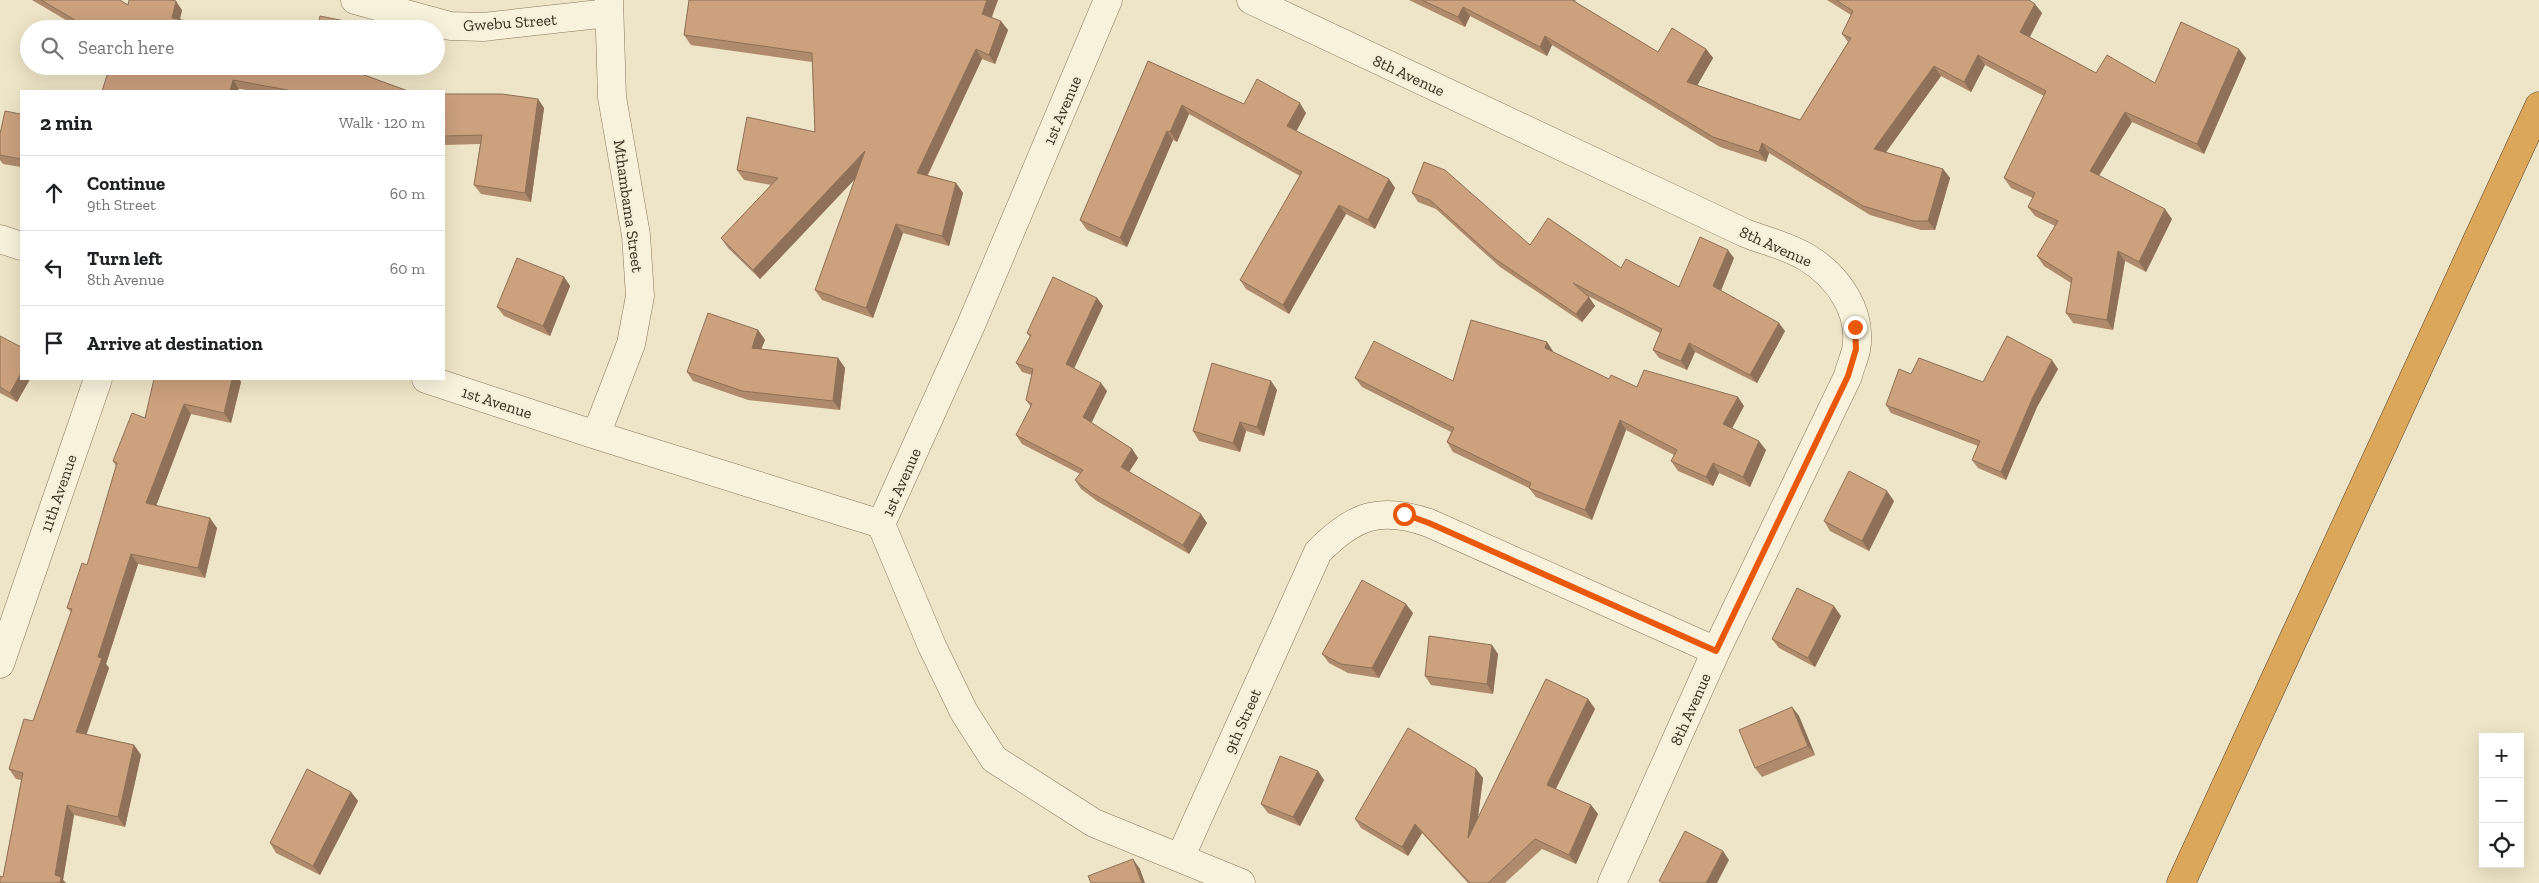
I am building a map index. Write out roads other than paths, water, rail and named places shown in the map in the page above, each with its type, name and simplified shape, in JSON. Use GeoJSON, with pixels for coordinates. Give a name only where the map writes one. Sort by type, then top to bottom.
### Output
{"type":"FeatureCollection","features":[{"type":"Feature","properties":{"kind":"highway"},"geometry":{"type":"LineString","coordinates":[[2181,883],[2539,106]]}},
{"type":"Feature","properties":{"kind":"street","name":"Gwebu Street"},"geometry":{"type":"LineString","coordinates":[[355,0],[428,20]]}},
{"type":"Feature","properties":{"kind":"street","name":"1st Avenue"},"geometry":{"type":"LineString","coordinates":[[429,380],[596,435],[881,524],[972,325],[1108,0]]}},
{"type":"Feature","properties":{"kind":"street","name":"8th Avenue"},"geometry":{"type":"LineString","coordinates":[[1251,0],[1745,233],[1805,256],[1838,282],[1850,304],[1855,327],[1856,349],[1848,376],[1716,651],[1612,883]]}},
{"type":"Feature","properties":{"kind":"street","name":"Gwebu Street"},"geometry":{"type":"LineString","coordinates":[[445,25],[499,25],[608,6]]}},
{"type":"Feature","properties":{"kind":"street","name":"Mthambama Street"},"geometry":{"type":"LineString","coordinates":[[596,435],[632,344],[640,296],[636,235],[612,97],[608,6]]}},
{"type":"Feature","properties":{"kind":"street"},"geometry":{"type":"LineString","coordinates":[[0,239],[20,246]]}},
{"type":"Feature","properties":{"kind":"street","name":"11th Avenue"},"geometry":{"type":"LineString","coordinates":[[0,664],[9,604],[98,380]]}},
{"type":"Feature","properties":{"kind":"street","name":"9th Street"},"geometry":{"type":"LineString","coordinates":[[1180,858],[1318,552],[1345,528],[1369,517],[1404,514],[1429,523],[1716,651]]}},
{"type":"Feature","properties":{"kind":"street"},"geometry":{"type":"LineString","coordinates":[[881,524],[932,646],[964,712],[994,759],[1094,822],[1241,883]]}}]}
